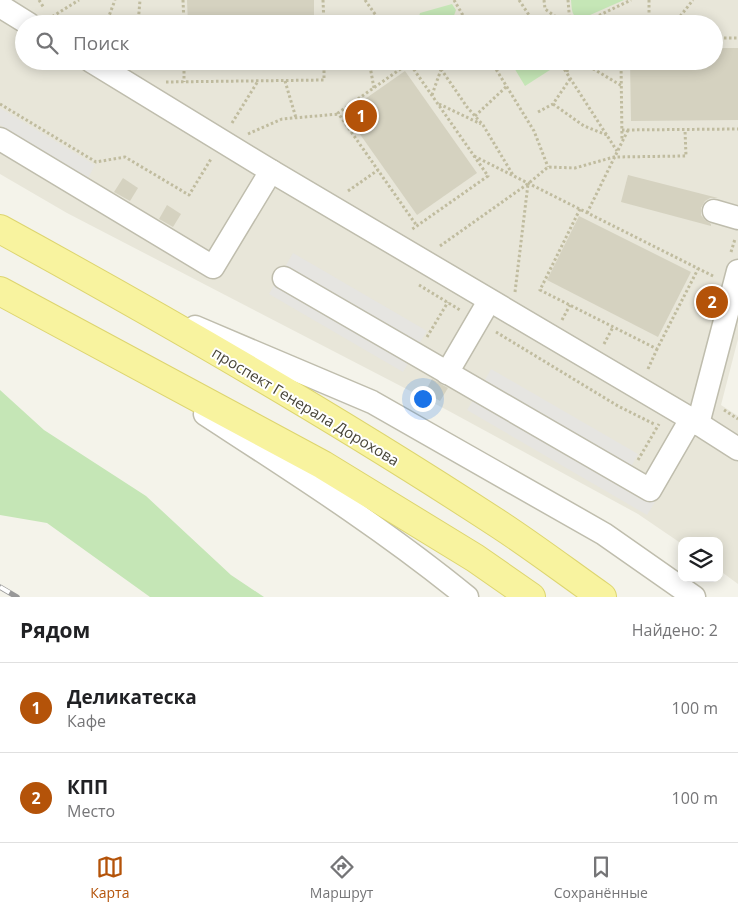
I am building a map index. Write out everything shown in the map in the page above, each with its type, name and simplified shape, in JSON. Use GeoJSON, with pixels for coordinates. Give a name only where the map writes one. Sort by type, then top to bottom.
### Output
{"type":"FeatureCollection","features":[{"type":"Feature","properties":{"kind":"main road","name":"проспект Генерала Дорохова"},"geometry":{"type":"LineString","coordinates":[[0,229],[123,296],[346,429],[501,526],[602,597]]}},
{"type":"Feature","properties":{"kind":"main road"},"geometry":{"type":"LineString","coordinates":[[0,292],[323,465],[475,558],[531,597]]}},
{"type":"Feature","properties":{"kind":"street"},"geometry":{"type":"LineString","coordinates":[[0,6],[24,15]]}},
{"type":"Feature","properties":{"kind":"street"},"geometry":{"type":"LineString","coordinates":[[105,70],[738,449]]}},
{"type":"Feature","properties":{"kind":"street"},"geometry":{"type":"LineString","coordinates":[[0,139],[213,267],[271,171]]}},
{"type":"Feature","properties":{"kind":"street"},"geometry":{"type":"LineString","coordinates":[[714,211],[738,218]]}},
{"type":"Feature","properties":{"kind":"street"},"geometry":{"type":"LineString","coordinates":[[284,278],[650,490],[695,422],[736,279]]}},
{"type":"Feature","properties":{"kind":"street"},"geometry":{"type":"LineString","coordinates":[[123,296],[372,402],[604,534],[694,597]]}},
{"type":"Feature","properties":{"kind":"street"},"geometry":{"type":"LineString","coordinates":[[447,373],[489,301]]}},
{"type":"Feature","properties":{"kind":"street"},"geometry":{"type":"LineString","coordinates":[[97,344],[302,477],[424,562],[467,597]]}},
{"type":"Feature","properties":{"kind":"path"},"geometry":{"type":"LineString","coordinates":[[51,15],[79,0]]}},
{"type":"Feature","properties":{"kind":"path"},"geometry":{"type":"LineString","coordinates":[[109,15],[115,0]]}},
{"type":"Feature","properties":{"kind":"path"},"geometry":{"type":"LineString","coordinates":[[139,15],[140,0]]}},
{"type":"Feature","properties":{"kind":"path"},"geometry":{"type":"LineString","coordinates":[[183,0],[184,15]]}},
{"type":"Feature","properties":{"kind":"path"},"geometry":{"type":"LineString","coordinates":[[323,0],[324,15]]}},
{"type":"Feature","properties":{"kind":"path"},"geometry":{"type":"LineString","coordinates":[[365,0],[376,15]]}},
{"type":"Feature","properties":{"kind":"path"},"geometry":{"type":"LineString","coordinates":[[454,0],[462,14]]}},
{"type":"Feature","properties":{"kind":"path"},"geometry":{"type":"LineString","coordinates":[[519,0],[529,15]]}},
{"type":"Feature","properties":{"kind":"path"},"geometry":{"type":"LineString","coordinates":[[544,0],[545,9],[554,15]]}},
{"type":"Feature","properties":{"kind":"path"},"geometry":{"type":"LineString","coordinates":[[568,0],[568,15]]}},
{"type":"Feature","properties":{"kind":"path"},"geometry":{"type":"LineString","coordinates":[[600,15],[631,0]]}},
{"type":"Feature","properties":{"kind":"path"},"geometry":{"type":"LineString","coordinates":[[649,0],[649,15]]}},
{"type":"Feature","properties":{"kind":"path"},"geometry":{"type":"LineString","coordinates":[[681,15],[693,0]]}},
{"type":"Feature","properties":{"kind":"path"},"geometry":{"type":"LineString","coordinates":[[723,38],[738,38]]}},
{"type":"Feature","properties":{"kind":"path"},"geometry":{"type":"LineString","coordinates":[[184,70],[184,82]]}},
{"type":"Feature","properties":{"kind":"path"},"geometry":{"type":"LineString","coordinates":[[165,82],[324,80],[324,70]]}},
{"type":"Feature","properties":{"kind":"path"},"geometry":{"type":"LineString","coordinates":[[371,70],[374,88]]}},
{"type":"Feature","properties":{"kind":"path"},"geometry":{"type":"LineString","coordinates":[[243,136],[282,119],[339,114],[398,70]]}},
{"type":"Feature","properties":{"kind":"path"},"geometry":{"type":"LineString","coordinates":[[392,243],[488,176],[415,70]]}},
{"type":"Feature","properties":{"kind":"path"},"geometry":{"type":"LineString","coordinates":[[432,95],[441,70]]}},
{"type":"Feature","properties":{"kind":"path"},"geometry":{"type":"LineString","coordinates":[[442,70],[475,116],[484,125],[514,176]]}},
{"type":"Feature","properties":{"kind":"path"},"geometry":{"type":"LineString","coordinates":[[497,70],[534,131],[548,167]]}},
{"type":"Feature","properties":{"kind":"path"},"geometry":{"type":"LineString","coordinates":[[565,70],[617,151]]}},
{"type":"Feature","properties":{"kind":"path"},"geometry":{"type":"LineString","coordinates":[[595,70],[622,86]]}},
{"type":"Feature","properties":{"kind":"path"},"geometry":{"type":"LineString","coordinates":[[621,70],[622,142]]}},
{"type":"Feature","properties":{"kind":"path"},"geometry":{"type":"LineString","coordinates":[[538,112],[553,104],[571,79]]}},
{"type":"Feature","properties":{"kind":"path"},"geometry":{"type":"LineString","coordinates":[[285,81],[296,118]]}},
{"type":"Feature","properties":{"kind":"path"},"geometry":{"type":"LineString","coordinates":[[475,116],[507,86]]}},
{"type":"Feature","properties":{"kind":"path"},"geometry":{"type":"LineString","coordinates":[[0,104],[96,162],[125,157]]}},
{"type":"Feature","properties":{"kind":"path"},"geometry":{"type":"LineString","coordinates":[[438,104],[484,125]]}},
{"type":"Feature","properties":{"kind":"path"},"geometry":{"type":"LineString","coordinates":[[553,104],[584,126],[607,136]]}},
{"type":"Feature","properties":{"kind":"path"},"geometry":{"type":"LineString","coordinates":[[339,114],[417,226]]}},
{"type":"Feature","properties":{"kind":"path"},"geometry":{"type":"LineString","coordinates":[[622,130],[738,129]]}},
{"type":"Feature","properties":{"kind":"path"},"geometry":{"type":"LineString","coordinates":[[587,212],[628,130]]}},
{"type":"Feature","properties":{"kind":"path"},"geometry":{"type":"LineString","coordinates":[[440,246],[548,167],[575,168],[614,157],[686,156],[685,130]]}},
{"type":"Feature","properties":{"kind":"path"},"geometry":{"type":"LineString","coordinates":[[474,156],[698,269],[736,279]]}},
{"type":"Feature","properties":{"kind":"path"},"geometry":{"type":"LineString","coordinates":[[348,191],[378,170]]}},
{"type":"Feature","properties":{"kind":"path"},"geometry":{"type":"LineString","coordinates":[[515,292],[528,183]]}},
{"type":"Feature","properties":{"kind":"path"},"geometry":{"type":"LineString","coordinates":[[580,209],[540,290],[658,349]]}},
{"type":"Feature","properties":{"kind":"path"},"geometry":{"type":"LineString","coordinates":[[646,371],[698,269]]}},
{"type":"Feature","properties":{"kind":"path"},"geometry":{"type":"LineString","coordinates":[[417,355],[459,283]]}},
{"type":"Feature","properties":{"kind":"path"},"geometry":{"type":"LineString","coordinates":[[562,320],[570,305]]}},
{"type":"Feature","properties":{"kind":"path"},"geometry":{"type":"LineString","coordinates":[[604,345],[613,327]]}},
{"type":"Feature","properties":{"kind":"path"},"geometry":{"type":"LineString","coordinates":[[628,478],[669,406]]}},
{"type":"Feature","properties":{"kind":"shaded area"},"geometry":{"type":"Polygon","coordinates":[[[0,0],[738,0],[738,339],[721,405],[738,416],[738,584],[723,573],[723,537],[678,537],[678,541],[638,514],[447,410],[67,213],[0,174],[0,0]]]}},
{"type":"Feature","properties":{"kind":"shaded area"},"geometry":{"type":"Polygon","coordinates":[[[0,108],[95,165],[88,178],[0,125],[0,108]]]}},
{"type":"Feature","properties":{"kind":"shaded area"},"geometry":{"type":"Polygon","coordinates":[[[293,253],[427,331],[419,344],[285,267],[293,253]]]}},
{"type":"Feature","properties":{"kind":"shaded area"},"geometry":{"type":"Polygon","coordinates":[[[276,282],[410,360],[403,372],[269,294],[276,282]]]}},
{"type":"Feature","properties":{"kind":"shaded area"},"geometry":{"type":"Polygon","coordinates":[[[491,369],[638,454],[631,467],[484,382],[491,369]]]}},
{"type":"Feature","properties":{"kind":"shaded area"},"geometry":{"type":"Polygon","coordinates":[[[475,397],[655,502],[647,515],[467,410],[475,397]]]}},
{"type":"Feature","properties":{"kind":"green space"},"geometry":{"type":"Polygon","coordinates":[[[571,0],[624,0],[590,15],[574,15],[571,0]]]}},
{"type":"Feature","properties":{"kind":"green space"},"geometry":{"type":"Polygon","coordinates":[[[452,4],[456,10],[454,15],[419,15],[420,13],[452,4]]]}},
{"type":"Feature","properties":{"kind":"green space"},"geometry":{"type":"Polygon","coordinates":[[[515,70],[550,70],[525,86],[515,70]]]}},
{"type":"Feature","properties":{"kind":"green space"},"geometry":{"type":"Polygon","coordinates":[[[0,390],[44,430],[146,496],[231,575],[264,597],[150,597],[47,523],[0,515],[0,390]]]}},
{"type":"Feature","properties":{"kind":"building"},"geometry":{"type":"Polygon","coordinates":[[[187,0],[314,0],[314,15],[188,15],[187,0]]]}},
{"type":"Feature","properties":{"kind":"building"},"geometry":{"type":"Polygon","coordinates":[[[723,48],[738,48],[738,120],[631,121],[630,70],[723,70],[723,48]]]}},
{"type":"Feature","properties":{"kind":"building"},"geometry":{"type":"Polygon","coordinates":[[[405,71],[477,173],[417,215],[345,113],[405,71]]]}},
{"type":"Feature","properties":{"kind":"building"},"geometry":{"type":"Polygon","coordinates":[[[628,175],[718,198],[710,198],[705,201],[701,208],[701,215],[711,226],[621,202],[628,175]]]}},
{"type":"Feature","properties":{"kind":"building"},"geometry":{"type":"Polygon","coordinates":[[[123,178],[138,188],[130,201],[114,192],[123,178]]]}},
{"type":"Feature","properties":{"kind":"building"},"geometry":{"type":"Polygon","coordinates":[[[167,205],[181,214],[173,227],[159,219],[167,205]]]}},
{"type":"Feature","properties":{"kind":"building"},"geometry":{"type":"Polygon","coordinates":[[[579,216],[691,272],[658,337],[547,280],[579,216]]]}},
{"type":"Feature","properties":{"kind":"building"},"geometry":{"type":"Polygon","coordinates":[[[432,379],[448,388],[440,401],[425,392],[432,379]]]}},
{"type":"Feature","properties":{"kind":"railway"},"geometry":{"type":"LineString","coordinates":[[0,587],[17,597]]}},
{"type":"Feature","properties":{"kind":"place","name":"Деликатеска"},"geometry":{"type":"Point","coordinates":[361,116]}},
{"type":"Feature","properties":{"kind":"place","name":"КПП"},"geometry":{"type":"Point","coordinates":[712,302]}}]}
